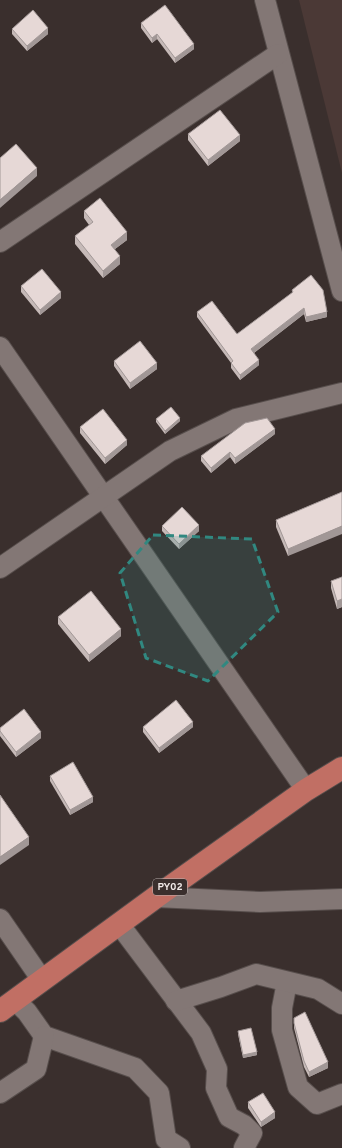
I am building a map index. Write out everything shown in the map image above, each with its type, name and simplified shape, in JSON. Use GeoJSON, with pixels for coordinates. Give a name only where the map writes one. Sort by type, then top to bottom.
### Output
{"type":"FeatureCollection","features":[{"type":"Feature","properties":{"kind":"main road","name":"PY02"},"geometry":{"type":"LineString","coordinates":[[8,1005],[306,790],[342,768]]}},
{"type":"Feature","properties":{"kind":"street"},"geometry":{"type":"LineString","coordinates":[[265,0],[278,54],[342,291]]}},
{"type":"Feature","properties":{"kind":"street"},"geometry":{"type":"LineString","coordinates":[[0,242],[278,54]]}},
{"type":"Feature","properties":{"kind":"street"},"geometry":{"type":"LineString","coordinates":[[0,347],[306,790]]}},
{"type":"Feature","properties":{"kind":"street"},"geometry":{"type":"LineString","coordinates":[[0,568],[170,451],[236,420],[342,393]]}},
{"type":"Feature","properties":{"kind":"street"},"geometry":{"type":"LineString","coordinates":[[156,897],[260,902],[342,899]]}},
{"type":"Feature","properties":{"kind":"street"},"geometry":{"type":"LineString","coordinates":[[0,919],[42,980]]}},
{"type":"Feature","properties":{"kind":"street"},"geometry":{"type":"LineString","coordinates":[[119,924],[201,1033],[217,1069],[216,1088],[229,1117],[244,1125],[252,1133],[244,1148]]}},
{"type":"Feature","properties":{"kind":"street"},"geometry":{"type":"LineString","coordinates":[[176,1001],[256,974],[318,990],[342,1004]]}},
{"type":"Feature","properties":{"kind":"street"},"geometry":{"type":"LineString","coordinates":[[287,982],[282,1008],[282,1030],[298,1087],[317,1104],[342,1094]]}},
{"type":"Feature","properties":{"kind":"street"},"geometry":{"type":"LineString","coordinates":[[8,1005],[27,1012],[44,1036],[135,1068],[158,1094],[166,1139],[180,1148]]}},
{"type":"Feature","properties":{"kind":"street"},"geometry":{"type":"LineString","coordinates":[[0,1093],[36,1069],[44,1036]]}},
{"type":"Feature","properties":{"kind":"highlighted area"},"geometry":{"type":"Polygon","coordinates":[[[153,535],[252,539],[278,612],[208,681],[146,658],[120,573],[153,535]]]}},
{"type":"Feature","properties":{"kind":"shaded area"},"geometry":{"type":"Polygon","coordinates":[[[299,0],[342,0],[342,173],[299,0]]]}},
{"type":"Feature","properties":{"kind":"building"},"geometry":{"type":"Polygon","coordinates":[[[165,5],[194,44],[175,58],[157,34],[152,38],[141,23],[165,5]]]}},
{"type":"Feature","properties":{"kind":"building"},"geometry":{"type":"Polygon","coordinates":[[[33,10],[48,28],[27,46],[12,29],[33,10]]]}},
{"type":"Feature","properties":{"kind":"building"},"geometry":{"type":"Polygon","coordinates":[[[220,110],[240,135],[208,160],[188,134],[220,110]]]}},
{"type":"Feature","properties":{"kind":"building"},"geometry":{"type":"Polygon","coordinates":[[[16,144],[37,168],[0,200],[0,158],[16,144]]]}},
{"type":"Feature","properties":{"kind":"building"},"geometry":{"type":"Polygon","coordinates":[[[100,198],[127,232],[111,245],[120,256],[103,271],[75,236],[93,222],[84,211],[100,198]]]}},
{"type":"Feature","properties":{"kind":"building"},"geometry":{"type":"Polygon","coordinates":[[[42,269],[61,292],[40,310],[21,286],[42,269]]]}},
{"type":"Feature","properties":{"kind":"building"},"geometry":{"type":"Polygon","coordinates":[[[311,275],[323,290],[327,312],[306,317],[304,308],[251,349],[259,360],[240,375],[231,363],[233,361],[197,312],[212,301],[237,334],[293,292],[292,290],[311,275]]]}},
{"type":"Feature","properties":{"kind":"building"},"geometry":{"type":"Polygon","coordinates":[[[140,341],[157,363],[130,383],[114,361],[140,341]]]}},
{"type":"Feature","properties":{"kind":"building"},"geometry":{"type":"Polygon","coordinates":[[[171,407],[180,418],[165,431],[156,419],[171,407]]]}},
{"type":"Feature","properties":{"kind":"building"},"geometry":{"type":"Polygon","coordinates":[[[103,409],[127,440],[105,458],[80,427],[103,409]]]}},
{"type":"Feature","properties":{"kind":"building"},"geometry":{"type":"Polygon","coordinates":[[[267,418],[275,429],[235,458],[230,452],[211,468],[201,456],[245,423],[267,418]]]}},
{"type":"Feature","properties":{"kind":"building"},"geometry":{"type":"Polygon","coordinates":[[[342,492],[342,526],[288,549],[276,520],[342,492]]]}},
{"type":"Feature","properties":{"kind":"building"},"geometry":{"type":"Polygon","coordinates":[[[182,507],[199,525],[179,544],[162,526],[182,507]]]}},
{"type":"Feature","properties":{"kind":"building"},"geometry":{"type":"Polygon","coordinates":[[[342,577],[342,599],[337,601],[331,581],[342,577]]]}},
{"type":"Feature","properties":{"kind":"building"},"geometry":{"type":"Polygon","coordinates":[[[91,591],[121,629],[89,655],[58,617],[91,591]]]}},
{"type":"Feature","properties":{"kind":"building"},"geometry":{"type":"Polygon","coordinates":[[[176,700],[193,722],[159,748],[143,727],[176,700]]]}},
{"type":"Feature","properties":{"kind":"building"},"geometry":{"type":"Polygon","coordinates":[[[24,709],[41,732],[16,752],[0,731],[0,728],[24,709]]]}},
{"type":"Feature","properties":{"kind":"building"},"geometry":{"type":"Polygon","coordinates":[[[73,762],[93,797],[70,810],[50,776],[73,762]]]}},
{"type":"Feature","properties":{"kind":"building"},"geometry":{"type":"Polygon","coordinates":[[[0,795],[29,837],[0,857],[0,795]]]}},
{"type":"Feature","properties":{"kind":"building"},"geometry":{"type":"Polygon","coordinates":[[[305,1012],[328,1062],[309,1072],[304,1061],[294,1023],[294,1018],[305,1012]]]}},
{"type":"Feature","properties":{"kind":"building"},"geometry":{"type":"Polygon","coordinates":[[[251,1028],[257,1052],[243,1055],[238,1031],[251,1028]]]}},
{"type":"Feature","properties":{"kind":"building"},"geometry":{"type":"Polygon","coordinates":[[[263,1093],[275,1112],[261,1122],[248,1102],[263,1093]]]}}]}
